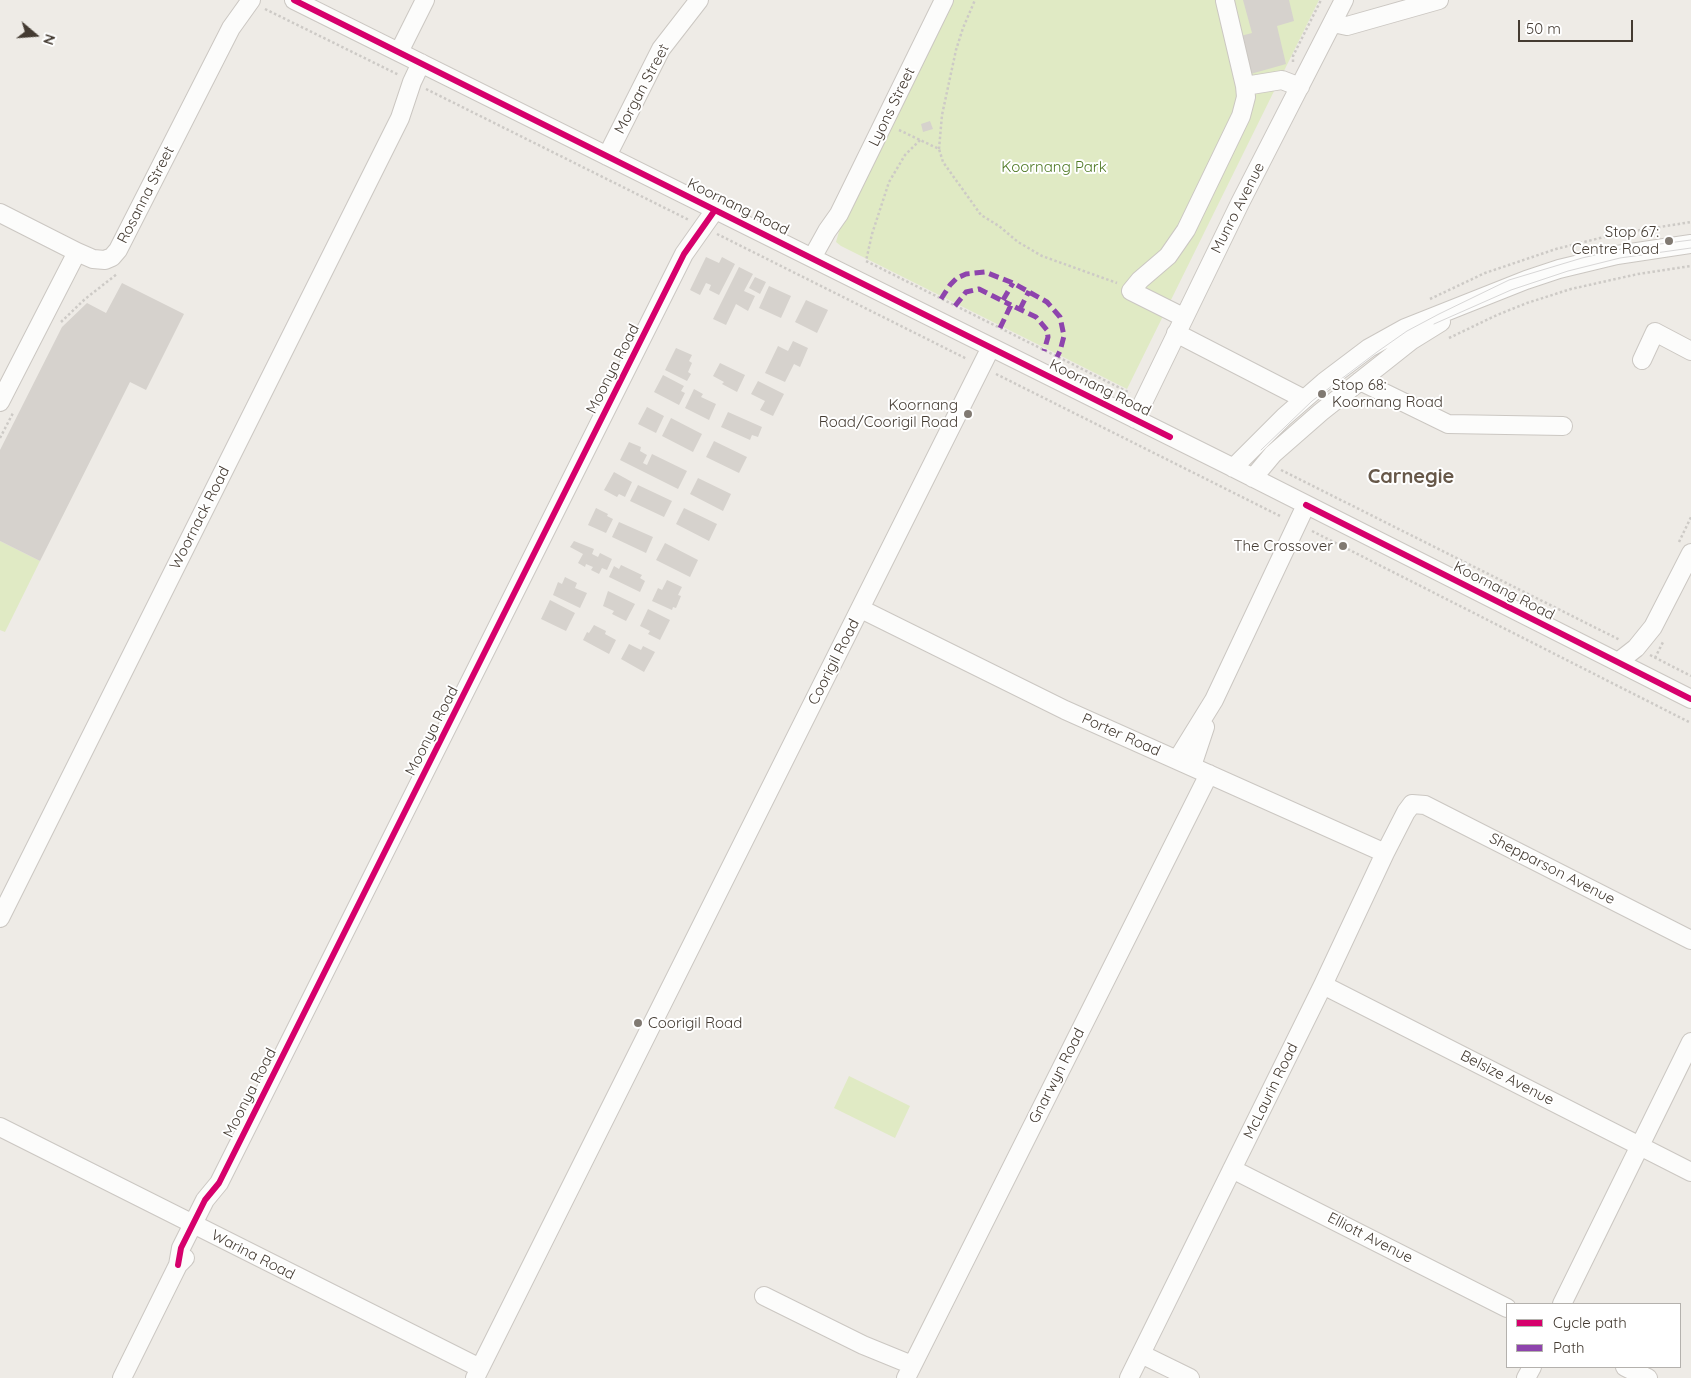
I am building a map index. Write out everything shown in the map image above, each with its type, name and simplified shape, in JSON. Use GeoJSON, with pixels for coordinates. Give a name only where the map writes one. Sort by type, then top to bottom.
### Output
{"type":"FeatureCollection","features":[{"type":"Feature","properties":{"kind":"street","name":"Rosanna Street"},"geometry":{"type":"LineString","coordinates":[[77,252],[93,259],[105,260],[112,257],[118,250],[231,28],[240,0]]}},
{"type":"Feature","properties":{"kind":"street","name":"Koornang Road"},"geometry":{"type":"LineString","coordinates":[[294,0],[1253,478],[1691,699]]}},
{"type":"Feature","properties":{"kind":"street"},"geometry":{"type":"LineString","coordinates":[[399,52],[425,0]]}},
{"type":"Feature","properties":{"kind":"street","name":"Morgan Street"},"geometry":{"type":"LineString","coordinates":[[607,156],[661,49],[699,0]]}},
{"type":"Feature","properties":{"kind":"street","name":"Lyons Street"},"geometry":{"type":"LineString","coordinates":[[818,262],[827,231],[839,214],[944,0]]}},
{"type":"Feature","properties":{"kind":"street","name":"Munro Avenue"},"geometry":{"type":"LineString","coordinates":[[1135,419],[1176,333],[1344,0]]}},
{"type":"Feature","properties":{"kind":"street"},"geometry":{"type":"LineString","coordinates":[[1333,23],[1347,26],[1439,0]]}},
{"type":"Feature","properties":{"kind":"street"},"geometry":{"type":"LineString","coordinates":[[1184,317],[1131,291],[1140,280],[1168,256],[1186,230],[1241,116],[1246,97],[1245,86],[1225,1]]}},
{"type":"Feature","properties":{"kind":"street","name":"Rosanna Street"},"geometry":{"type":"LineString","coordinates":[[231,28],[256,3]]}},
{"type":"Feature","properties":{"kind":"street","name":"Woornack Road"},"geometry":{"type":"LineString","coordinates":[[0,918],[400,118],[412,103],[417,84],[426,66]]}},
{"type":"Feature","properties":{"kind":"street"},"geometry":{"type":"LineString","coordinates":[[1245,86],[1282,80],[1300,87]]}},
{"type":"Feature","properties":{"kind":"street","name":"Moonya Road"},"geometry":{"type":"LineString","coordinates":[[122,1378],[178,1266],[181,1248],[197,1226],[205,1200],[219,1183],[708,207]]}},
{"type":"Feature","properties":{"kind":"street"},"geometry":{"type":"LineString","coordinates":[[0,213],[77,252],[7,407]]}},
{"type":"Feature","properties":{"kind":"street"},"geometry":{"type":"LineString","coordinates":[[1233,468],[1263,436],[1304,399],[1369,348],[1405,328],[1526,280],[1589,261],[1643,250],[1691,244]]}},
{"type":"Feature","properties":{"kind":"street"},"geometry":{"type":"LineString","coordinates":[[1253,478],[1273,454],[1321,412],[1412,340],[1475,301]]}},
{"type":"Feature","properties":{"kind":"street"},"geometry":{"type":"LineString","coordinates":[[1642,360],[1655,332],[1691,351]]}},
{"type":"Feature","properties":{"kind":"street"},"geometry":{"type":"LineString","coordinates":[[1176,333],[1304,399]]}},
{"type":"Feature","properties":{"kind":"street","name":"Coorigil Road"},"geometry":{"type":"LineString","coordinates":[[478,1373],[991,347]]}},
{"type":"Feature","properties":{"kind":"street"},"geometry":{"type":"LineString","coordinates":[[1360,382],[1448,424],[1563,426]]}},
{"type":"Feature","properties":{"kind":"street"},"geometry":{"type":"LineString","coordinates":[[1185,763],[1306,505]]}},
{"type":"Feature","properties":{"kind":"street"},"geometry":{"type":"LineString","coordinates":[[1644,675],[1641,650],[1691,553]]}},
{"type":"Feature","properties":{"kind":"street","name":"Porter Road"},"geometry":{"type":"LineString","coordinates":[[860,609],[1065,710],[1385,853]]}},
{"type":"Feature","properties":{"kind":"street"},"geometry":{"type":"LineString","coordinates":[[1618,662],[1641,650]]}},
{"type":"Feature","properties":{"kind":"street","name":"Gnarwyn Road"},"geometry":{"type":"LineString","coordinates":[[909,1371],[1208,774]]}},
{"type":"Feature","properties":{"kind":"street","name":"McLaurin Road"},"geometry":{"type":"LineString","coordinates":[[1130,1378],[1323,985],[1385,853],[1412,804]]}},
{"type":"Feature","properties":{"kind":"street","name":"Shepparson Avenue"},"geometry":{"type":"LineString","coordinates":[[1412,804],[1425,805],[1691,940]]}},
{"type":"Feature","properties":{"kind":"street","name":"Belsize Avenue"},"geometry":{"type":"LineString","coordinates":[[1323,985],[1691,1172]]}},
{"type":"Feature","properties":{"kind":"street"},"geometry":{"type":"LineString","coordinates":[[1562,1303],[1691,1042]]}},
{"type":"Feature","properties":{"kind":"street","name":"Warina Road"},"geometry":{"type":"LineString","coordinates":[[0,1128],[197,1226],[478,1373]]}},
{"type":"Feature","properties":{"kind":"street","name":"Elliott Avenue"},"geometry":{"type":"LineString","coordinates":[[1232,1169],[1506,1307]]}},
{"type":"Feature","properties":{"kind":"street"},"geometry":{"type":"LineString","coordinates":[[764,1296],[857,1342],[909,1371]]}},
{"type":"Feature","properties":{"kind":"street"},"geometry":{"type":"LineString","coordinates":[[1141,1354],[1190,1378]]}},
{"type":"Feature","properties":{"kind":"street"},"geometry":{"type":"LineString","coordinates":[[1627,1368],[1648,1378]]}},
{"type":"Feature","properties":{"kind":"path"},"geometry":{"type":"LineString","coordinates":[[975,0],[956,50],[942,115],[939,149],[943,162],[981,215],[999,226],[1029,250],[1113,281],[1131,291]]}},
{"type":"Feature","properties":{"kind":"path"},"geometry":{"type":"LineString","coordinates":[[1293,64],[1293,56],[1321,0]]}},
{"type":"Feature","properties":{"kind":"path"},"geometry":{"type":"LineString","coordinates":[[256,3],[1691,723]]}},
{"type":"Feature","properties":{"kind":"path"},"geometry":{"type":"LineString","coordinates":[[884,123],[939,149]]}},
{"type":"Feature","properties":{"kind":"path"},"geometry":{"type":"LineString","coordinates":[[920,140],[905,155],[889,182],[872,234],[866,261],[1144,400]]}},
{"type":"Feature","properties":{"kind":"path"},"geometry":{"type":"LineString","coordinates":[[1441,342],[1504,312],[1571,289],[1638,274],[1691,266]]}},
{"type":"Feature","properties":{"kind":"path"},"geometry":{"type":"LineString","coordinates":[[58,327],[62,320],[85,299],[120,271]]}},
{"type":"Feature","properties":{"kind":"path"},"geometry":{"type":"LineString","coordinates":[[0,438],[7,407]]}},
{"type":"Feature","properties":{"kind":"path"},"geometry":{"type":"LineString","coordinates":[[1275,467],[1691,676]]}},
{"type":"Feature","properties":{"kind":"green space","name":"Koornang Park"},"geometry":{"type":"Polygon","coordinates":[[[954,0],[1319,0],[1127,389],[836,242],[840,228],[954,0]]]}},
{"type":"Feature","properties":{"kind":"green space"},"geometry":{"type":"Polygon","coordinates":[[[0,541],[40,561],[5,632],[0,630],[0,541]]]}},
{"type":"Feature","properties":{"kind":"green space"},"geometry":{"type":"Polygon","coordinates":[[[849,1076],[910,1106],[895,1138],[834,1108],[849,1076]]]}},
{"type":"Feature","properties":{"kind":"building"},"geometry":{"type":"Polygon","coordinates":[[[1243,0],[1289,0],[1294,21],[1277,26],[1286,64],[1247,75],[1237,37],[1252,33],[1243,0]]]}},
{"type":"Feature","properties":{"kind":"building"},"geometry":{"type":"Polygon","coordinates":[[[930,121],[933,129],[923,132],[921,124],[930,121]]]}},
{"type":"Feature","properties":{"kind":"building"},"geometry":{"type":"Polygon","coordinates":[[[706,257],[719,263],[722,257],[735,264],[719,295],[709,290],[711,285],[706,283],[700,295],[690,290],[706,257]]]}},
{"type":"Feature","properties":{"kind":"building"},"geometry":{"type":"Polygon","coordinates":[[[739,267],[753,274],[744,291],[755,296],[748,311],[736,304],[726,325],[713,319],[739,267]]]}},
{"type":"Feature","properties":{"kind":"building"},"geometry":{"type":"Polygon","coordinates":[[[755,277],[766,282],[760,294],[749,288],[755,277]]]}},
{"type":"Feature","properties":{"kind":"building"},"geometry":{"type":"Polygon","coordinates":[[[122,283],[184,314],[146,390],[130,382],[40,561],[0,541],[0,450],[62,327],[87,303],[106,313],[122,283]]]}},
{"type":"Feature","properties":{"kind":"building"},"geometry":{"type":"Polygon","coordinates":[[[769,286],[791,296],[781,318],[759,308],[769,286]]]}},
{"type":"Feature","properties":{"kind":"building"},"geometry":{"type":"Polygon","coordinates":[[[806,300],[828,310],[817,333],[795,322],[806,300]]]}},
{"type":"Feature","properties":{"kind":"building"},"geometry":{"type":"Polygon","coordinates":[[[793,341],[808,348],[800,367],[794,364],[785,382],[765,373],[778,346],[788,351],[793,341]]]}},
{"type":"Feature","properties":{"kind":"building"},"geometry":{"type":"Polygon","coordinates":[[[676,348],[692,355],[689,361],[692,363],[688,372],[691,374],[687,381],[665,370],[676,348]]]}},
{"type":"Feature","properties":{"kind":"building"},"geometry":{"type":"Polygon","coordinates":[[[720,363],[745,375],[737,392],[722,384],[724,382],[713,376],[720,363]]]}},
{"type":"Feature","properties":{"kind":"building"},"geometry":{"type":"Polygon","coordinates":[[[663,375],[684,386],[681,391],[685,393],[679,405],[654,392],[663,375]]]}},
{"type":"Feature","properties":{"kind":"building"},"geometry":{"type":"Polygon","coordinates":[[[758,381],[784,394],[773,416],[760,410],[765,401],[751,394],[758,381]]]}},
{"type":"Feature","properties":{"kind":"building"},"geometry":{"type":"Polygon","coordinates":[[[694,389],[703,394],[701,397],[716,404],[709,420],[685,408],[694,389]]]}},
{"type":"Feature","properties":{"kind":"building"},"geometry":{"type":"Polygon","coordinates":[[[647,407],[664,416],[656,433],[638,424],[647,407]]]}},
{"type":"Feature","properties":{"kind":"building"},"geometry":{"type":"Polygon","coordinates":[[[728,412],[762,427],[758,437],[752,435],[750,440],[721,427],[728,412]]]}},
{"type":"Feature","properties":{"kind":"building"},"geometry":{"type":"Polygon","coordinates":[[[671,418],[702,434],[693,452],[662,436],[671,418]]]}},
{"type":"Feature","properties":{"kind":"building"},"geometry":{"type":"Polygon","coordinates":[[[714,441],[747,457],[739,473],[706,457],[714,441]]]}},
{"type":"Feature","properties":{"kind":"building"},"geometry":{"type":"Polygon","coordinates":[[[629,442],[641,447],[640,451],[647,455],[643,463],[647,465],[652,454],[687,471],[678,489],[620,460],[629,442]]]}},
{"type":"Feature","properties":{"kind":"building"},"geometry":{"type":"Polygon","coordinates":[[[614,472],[632,482],[625,497],[619,494],[617,497],[604,490],[614,472]]]}},
{"type":"Feature","properties":{"kind":"building"},"geometry":{"type":"Polygon","coordinates":[[[698,478],[731,494],[723,511],[690,494],[698,478]]]}},
{"type":"Feature","properties":{"kind":"building"},"geometry":{"type":"Polygon","coordinates":[[[638,485],[672,501],[664,517],[630,501],[638,485]]]}},
{"type":"Feature","properties":{"kind":"building"},"geometry":{"type":"Polygon","coordinates":[[[596,508],[613,519],[606,533],[588,525],[596,508]]]}},
{"type":"Feature","properties":{"kind":"building"},"geometry":{"type":"Polygon","coordinates":[[[684,508],[717,524],[709,541],[676,524],[684,508]]]}},
{"type":"Feature","properties":{"kind":"building"},"geometry":{"type":"Polygon","coordinates":[[[619,522],[653,537],[646,553],[612,537],[619,522]]]}},
{"type":"Feature","properties":{"kind":"building"},"geometry":{"type":"Polygon","coordinates":[[[574,541],[594,549],[592,554],[598,557],[600,553],[612,559],[607,570],[602,568],[599,574],[591,570],[593,567],[586,564],[585,567],[578,563],[583,554],[570,547],[574,541]]]}},
{"type":"Feature","properties":{"kind":"building"},"geometry":{"type":"Polygon","coordinates":[[[665,543],[698,560],[690,577],[656,560],[665,543]]]}},
{"type":"Feature","properties":{"kind":"building"},"geometry":{"type":"Polygon","coordinates":[[[621,565],[642,575],[640,578],[645,581],[640,592],[609,577],[614,566],[619,569],[621,565]]]}},
{"type":"Feature","properties":{"kind":"building"},"geometry":{"type":"Polygon","coordinates":[[[565,577],[577,583],[575,588],[587,593],[580,608],[553,595],[558,582],[562,584],[565,577]]]}},
{"type":"Feature","properties":{"kind":"building"},"geometry":{"type":"Polygon","coordinates":[[[667,580],[682,587],[678,595],[681,596],[676,608],[673,607],[672,610],[652,601],[658,588],[662,590],[667,580]]]}},
{"type":"Feature","properties":{"kind":"building"},"geometry":{"type":"Polygon","coordinates":[[[608,591],[635,604],[626,621],[612,614],[614,611],[603,606],[608,591]]]}},
{"type":"Feature","properties":{"kind":"building"},"geometry":{"type":"Polygon","coordinates":[[[550,600],[575,613],[566,631],[541,619],[550,600]]]}},
{"type":"Feature","properties":{"kind":"building"},"geometry":{"type":"Polygon","coordinates":[[[648,609],[670,620],[660,640],[648,634],[650,631],[640,626],[648,609]]]}},
{"type":"Feature","properties":{"kind":"building"},"geometry":{"type":"Polygon","coordinates":[[[594,625],[606,631],[605,634],[616,640],[609,654],[583,640],[587,632],[589,633],[594,625]]]}},
{"type":"Feature","properties":{"kind":"building"},"geometry":{"type":"Polygon","coordinates":[[[629,644],[641,650],[643,646],[655,652],[644,672],[621,659],[629,644]]]}},
{"type":"Feature","properties":{"kind":"tram line"},"geometry":{"type":"LineString","coordinates":[[1261,450],[1312,401],[1407,331],[1439,314],[1509,280],[1582,258],[1621,249],[1691,240]]}},
{"type":"Feature","properties":{"kind":"tram line"},"geometry":{"type":"LineString","coordinates":[[1434,324],[1511,290],[1568,271],[1620,258],[1691,248]]}},
{"type":"Feature","properties":{"kind":"marked path"},"geometry":{"type":"LineString","coordinates":[[941,299],[950,285],[957,278],[966,274],[985,272],[1013,283],[1047,302],[1060,317],[1064,336],[1057,357]]}},
{"type":"Feature","properties":{"kind":"marked path"},"geometry":{"type":"LineString","coordinates":[[1003,300],[1013,283]]}},
{"type":"Feature","properties":{"kind":"marked path"},"geometry":{"type":"LineString","coordinates":[[955,306],[966,292],[979,289],[1011,305]]}},
{"type":"Feature","properties":{"kind":"marked path"},"geometry":{"type":"LineString","coordinates":[[1020,309],[1029,291]]}},
{"type":"Feature","properties":{"kind":"marked path"},"geometry":{"type":"LineString","coordinates":[[1000,328],[1011,305],[1036,317],[1047,330],[1048,337],[1044,351]]}},
{"type":"Feature","properties":{"kind":"cycle path"},"geometry":{"type":"LineString","coordinates":[[294,0],[1170,437]]}},
{"type":"Feature","properties":{"kind":"cycle path"},"geometry":{"type":"LineString","coordinates":[[178,1265],[181,1248],[205,1200],[219,1183],[684,254],[715,210]]}},
{"type":"Feature","properties":{"kind":"cycle path"},"geometry":{"type":"LineString","coordinates":[[1306,505],[1691,699]]}},
{"type":"Feature","properties":{"kind":"place","name":"Stop 67: Centre Road"},"geometry":{"type":"Point","coordinates":[1669,241]}},
{"type":"Feature","properties":{"kind":"place","name":"Stop 68: Koornang Road"},"geometry":{"type":"Point","coordinates":[1322,394]}},
{"type":"Feature","properties":{"kind":"place","name":"Koornang Road/Coorigil Road"},"geometry":{"type":"Point","coordinates":[968,414]}},
{"type":"Feature","properties":{"kind":"place","name":"The Crossover"},"geometry":{"type":"Point","coordinates":[1343,546]}},
{"type":"Feature","properties":{"kind":"place","name":"Coorigil Road"},"geometry":{"type":"Point","coordinates":[638,1023]}},
{"type":"Feature","properties":{"kind":"district","name":"Carnegie"},"geometry":{"type":"Point","coordinates":[1411,477]}}]}
